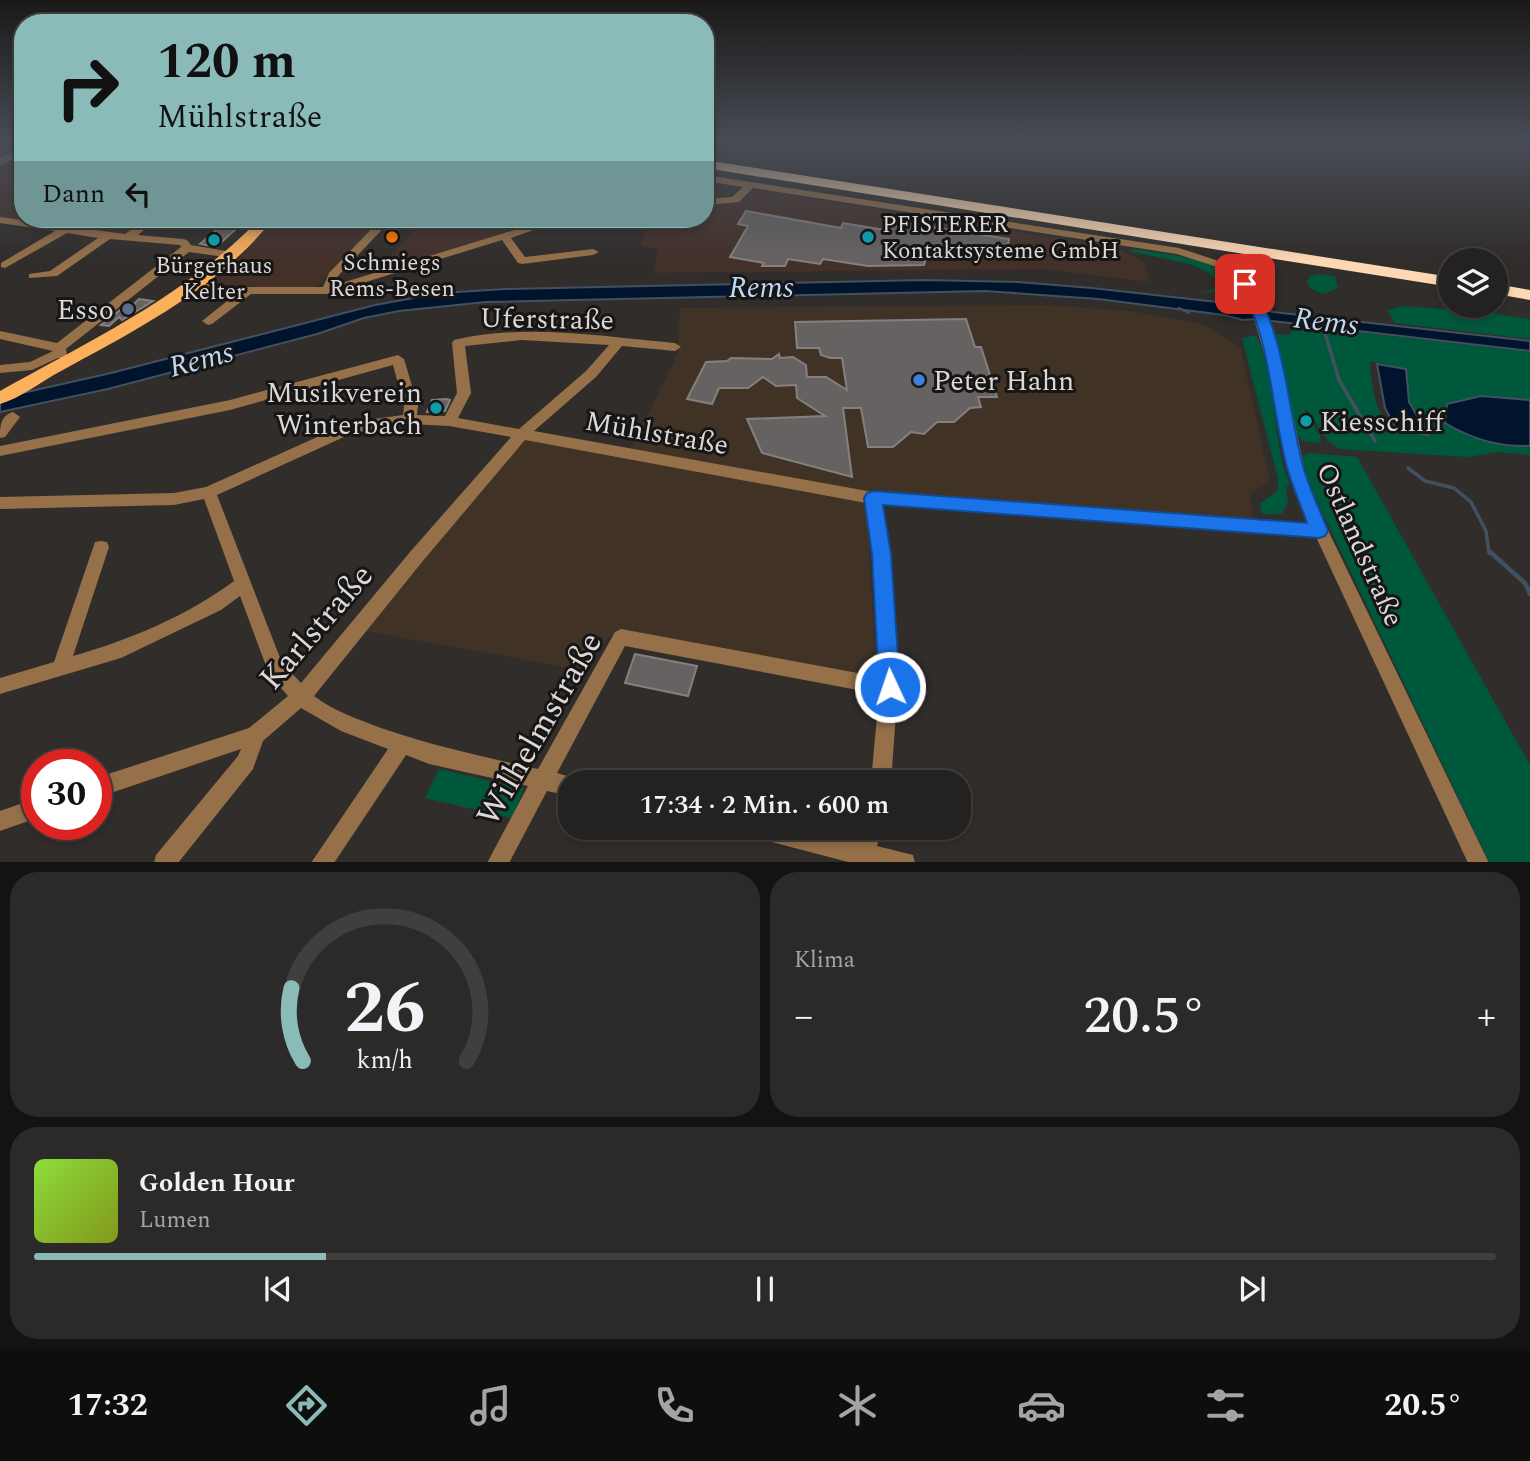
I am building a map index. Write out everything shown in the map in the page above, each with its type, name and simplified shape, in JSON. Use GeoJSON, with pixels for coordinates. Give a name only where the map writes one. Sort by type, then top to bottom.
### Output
{"type":"FeatureCollection","features":[{"type":"Feature","properties":{"kind":"highway"},"geometry":{"type":"LineString","coordinates":[[814,181],[1438,280]]}},
{"type":"Feature","properties":{"kind":"highway"},"geometry":{"type":"LineString","coordinates":[[854,181],[1438,272]]}},
{"type":"Feature","properties":{"kind":"highway"},"geometry":{"type":"LineString","coordinates":[[1508,284],[1530,287]]}},
{"type":"Feature","properties":{"kind":"highway"},"geometry":{"type":"LineString","coordinates":[[1508,291],[1530,295]]}},
{"type":"Feature","properties":{"kind":"main road"},"geometry":{"type":"LineString","coordinates":[[0,398],[18,388],[62,354],[195,284],[232,255],[257,228]]}},
{"type":"Feature","properties":{"kind":"street","name":"Ostlandstraße"},"geometry":{"type":"LineString","coordinates":[[726,181],[1188,253],[1230,271],[1245,284],[1254,298],[1265,333],[1279,381],[1295,467],[1319,531],[1479,862]]}},
{"type":"Feature","properties":{"kind":"street"},"geometry":{"type":"LineString","coordinates":[[714,201],[735,200],[751,185]]}},
{"type":"Feature","properties":{"kind":"street"},"geometry":{"type":"LineString","coordinates":[[41,228],[183,242],[187,248],[232,255]]}},
{"type":"Feature","properties":{"kind":"street"},"geometry":{"type":"LineString","coordinates":[[127,238],[140,228]]}},
{"type":"Feature","properties":{"kind":"street"},"geometry":{"type":"LineString","coordinates":[[327,291],[333,275],[378,228]]}},
{"type":"Feature","properties":{"kind":"street"},"geometry":{"type":"LineString","coordinates":[[195,284],[247,291],[327,291],[530,228]]}},
{"type":"Feature","properties":{"kind":"street"},"geometry":{"type":"LineString","coordinates":[[5,265],[63,231]]}},
{"type":"Feature","properties":{"kind":"street"},"geometry":{"type":"LineString","coordinates":[[33,276],[53,274],[108,236]]}},
{"type":"Feature","properties":{"kind":"street"},"geometry":{"type":"LineString","coordinates":[[504,236],[522,261],[593,252]]}},
{"type":"Feature","properties":{"kind":"street"},"geometry":{"type":"LineString","coordinates":[[0,369],[32,366],[62,354],[187,248]]}},
{"type":"Feature","properties":{"kind":"street"},"geometry":{"type":"LineString","coordinates":[[208,321],[247,291]]}},
{"type":"Feature","properties":{"kind":"street"},"geometry":{"type":"LineString","coordinates":[[0,335],[62,354]]}},
{"type":"Feature","properties":{"kind":"street","name":"Uferstraße"},"geometry":{"type":"LineString","coordinates":[[449,421],[464,393],[458,342],[522,336],[675,347]]}},
{"type":"Feature","properties":{"kind":"street","name":"Karlstraße"},"geometry":{"type":"LineString","coordinates":[[165,862],[246,762],[255,735],[301,697],[522,434],[591,374],[618,343]]}},
{"type":"Feature","properties":{"kind":"street"},"geometry":{"type":"LineString","coordinates":[[0,451],[230,405],[398,359],[411,406],[409,419]]}},
{"type":"Feature","properties":{"kind":"street"},"geometry":{"type":"LineString","coordinates":[[0,433],[13,417]]}},
{"type":"Feature","properties":{"kind":"street","name":"Mühlstraße"},"geometry":{"type":"LineString","coordinates":[[0,503],[174,499],[209,492],[340,433],[409,419],[449,421],[873,498],[1319,531]]}},
{"type":"Feature","properties":{"kind":"street"},"geometry":{"type":"LineString","coordinates":[[209,492],[275,668],[301,697],[316,709],[348,725],[429,754],[558,783]]}},
{"type":"Feature","properties":{"kind":"street"},"geometry":{"type":"LineString","coordinates":[[873,498],[881,554],[890,687],[882,770]]}},
{"type":"Feature","properties":{"kind":"street"},"geometry":{"type":"LineString","coordinates":[[61,667],[101,547]]}},
{"type":"Feature","properties":{"kind":"street"},"geometry":{"type":"LineString","coordinates":[[0,686],[115,652],[215,605],[243,584]]}},
{"type":"Feature","properties":{"kind":"street","name":"Wilhelmstraße"},"geometry":{"type":"LineString","coordinates":[[498,862],[621,637],[890,687]]}},
{"type":"Feature","properties":{"kind":"street"},"geometry":{"type":"LineString","coordinates":[[112,783],[255,735]]}},
{"type":"Feature","properties":{"kind":"street"},"geometry":{"type":"LineString","coordinates":[[322,862],[402,744]]}},
{"type":"Feature","properties":{"kind":"street"},"geometry":{"type":"LineString","coordinates":[[0,821],[21,814]]}},
{"type":"Feature","properties":{"kind":"street"},"geometry":{"type":"LineString","coordinates":[[799,840],[863,858],[897,862]]}},
{"type":"Feature","properties":{"kind":"street"},"geometry":{"type":"LineString","coordinates":[[863,858],[868,840]]}},
{"type":"Feature","properties":{"kind":"shaded area"},"geometry":{"type":"Polygon","coordinates":[[[0,181],[14,181],[14,220],[0,218],[0,181]]]}},
{"type":"Feature","properties":{"kind":"shaded area"},"geometry":{"type":"Polygon","coordinates":[[[757,190],[1114,248],[1144,261],[1149,282],[1043,269],[653,273],[658,249],[640,246],[646,228],[714,228],[714,204],[737,202],[757,190]]]}},
{"type":"Feature","properties":{"kind":"shaded area"},"geometry":{"type":"Polygon","coordinates":[[[71,228],[137,228],[127,236],[71,228]]]}},
{"type":"Feature","properties":{"kind":"shaded area"},"geometry":{"type":"Polygon","coordinates":[[[266,228],[376,228],[316,287],[285,289],[215,284],[213,279],[236,263],[266,228]]]}},
{"type":"Feature","properties":{"kind":"shaded area"},"geometry":{"type":"Polygon","coordinates":[[[417,228],[521,228],[374,274],[417,228]]]}},
{"type":"Feature","properties":{"kind":"shaded area"},"geometry":{"type":"Polygon","coordinates":[[[1047,305],[1131,311],[1197,323],[1213,329],[1237,345],[1241,350],[1270,482],[1250,494],[1253,519],[866,493],[877,685],[609,637],[582,670],[364,631],[528,431],[630,450],[678,353],[680,308],[1047,305]]]}},
{"type":"Feature","properties":{"kind":"green space"},"geometry":{"type":"Polygon","coordinates":[[[1134,249],[1180,256],[1210,265],[1235,282],[1244,295],[1225,290],[1202,293],[1195,292],[1206,292],[1223,285],[1206,271],[1190,264],[1129,251],[1134,249]]]}},
{"type":"Feature","properties":{"kind":"green space"},"geometry":{"type":"Polygon","coordinates":[[[1310,276],[1335,276],[1338,288],[1323,294],[1310,288],[1307,282],[1310,276]]]}},
{"type":"Feature","properties":{"kind":"green space"},"geometry":{"type":"Polygon","coordinates":[[[1402,306],[1438,309],[1438,318],[1508,318],[1508,316],[1530,319],[1530,339],[1395,323],[1387,310],[1402,306]]]}},
{"type":"Feature","properties":{"kind":"green space"},"geometry":{"type":"Polygon","coordinates":[[[1293,329],[1348,331],[1530,352],[1530,400],[1481,396],[1447,404],[1514,446],[1530,446],[1530,455],[1496,452],[1468,457],[1340,449],[1328,441],[1307,410],[1304,410],[1320,435],[1321,443],[1302,441],[1297,434],[1272,334],[1289,335],[1293,329]],[[1370,361],[1377,404],[1388,429],[1427,435],[1409,402],[1406,369],[1370,361]]]}},
{"type":"Feature","properties":{"kind":"green space"},"geometry":{"type":"Polygon","coordinates":[[[1256,335],[1268,372],[1280,449],[1290,485],[1286,487],[1288,502],[1282,514],[1262,514],[1260,504],[1278,490],[1278,479],[1242,338],[1256,335]]]}},
{"type":"Feature","properties":{"kind":"green space"},"geometry":{"type":"Polygon","coordinates":[[[1309,453],[1357,457],[1530,765],[1530,862],[1489,862],[1314,495],[1301,457],[1309,453]]]}},
{"type":"Feature","properties":{"kind":"green space"},"geometry":{"type":"Polygon","coordinates":[[[439,769],[524,789],[512,818],[425,798],[439,769]]]}},
{"type":"Feature","properties":{"kind":"water","name":"Rems"},"geometry":{"type":"Polygon","coordinates":[[[924,280],[1018,282],[1235,304],[1273,312],[1530,341],[1530,351],[1256,319],[1243,320],[1224,315],[1098,299],[985,291],[486,302],[399,311],[364,318],[317,334],[108,389],[0,412],[0,398],[111,373],[375,305],[441,293],[505,289],[924,280]]]}},
{"type":"Feature","properties":{"kind":"water"},"geometry":{"type":"Polygon","coordinates":[[[1377,364],[1406,369],[1409,402],[1428,435],[1396,429],[1385,408],[1377,364]]]}},
{"type":"Feature","properties":{"kind":"water"},"geometry":{"type":"Polygon","coordinates":[[[1481,396],[1530,400],[1530,446],[1486,441],[1445,423],[1447,404],[1481,396]]]}},
{"type":"Feature","properties":{"kind":"building","name":"PFISTERER Kontaktsysteme GmbH"},"geometry":{"type":"Polygon","coordinates":[[[746,211],[841,228],[843,223],[885,230],[888,220],[1009,239],[1006,257],[929,246],[924,265],[868,266],[823,259],[820,264],[788,259],[785,266],[762,266],[764,263],[730,257],[748,226],[738,224],[746,211]]]}},
{"type":"Feature","properties":{"kind":"building","name":"Bürgerhaus Kelter"},"geometry":{"type":"Polygon","coordinates":[[[219,228],[236,229],[216,247],[200,244],[219,228]]]}},
{"type":"Feature","properties":{"kind":"building","name":"Esso"},"geometry":{"type":"Polygon","coordinates":[[[139,299],[153,301],[122,320],[119,317],[109,326],[101,325],[129,303],[134,304],[139,299]]]}},
{"type":"Feature","properties":{"kind":"building","name":"Peter Hahn"},"geometry":{"type":"Polygon","coordinates":[[[966,319],[975,347],[981,347],[997,397],[978,397],[981,407],[970,408],[954,422],[937,422],[924,434],[911,432],[893,447],[868,447],[861,408],[843,408],[852,477],[762,453],[747,419],[825,416],[797,398],[796,385],[776,386],[763,377],[748,388],[719,388],[712,404],[687,399],[706,362],[727,361],[731,358],[772,359],[779,354],[780,358],[793,357],[806,365],[807,377],[826,377],[847,390],[842,358],[821,355],[819,348],[797,348],[795,322],[966,319]]]}},
{"type":"Feature","properties":{"kind":"building","name":"Musikverein Winterbach"},"geometry":{"type":"Polygon","coordinates":[[[432,400],[450,400],[445,411],[427,412],[432,400]]]}},
{"type":"Feature","properties":{"kind":"building"},"geometry":{"type":"Polygon","coordinates":[[[635,654],[697,666],[688,696],[625,683],[635,654]]]}},
{"type":"Feature","properties":{"kind":"waterway"},"geometry":{"type":"LineString","coordinates":[[1179,308],[1189,313]]}},
{"type":"Feature","properties":{"kind":"waterway","name":"Rems"},"geometry":{"type":"LineString","coordinates":[[1323,326],[1339,380],[1375,441]]}},
{"type":"Feature","properties":{"kind":"waterway"},"geometry":{"type":"LineString","coordinates":[[1408,468],[1425,481],[1454,488],[1471,502],[1486,531],[1489,553]]}},
{"type":"Feature","properties":{"kind":"waterway"},"geometry":{"type":"LineString","coordinates":[[1489,551],[1525,583],[1530,594]]}},
{"type":"Feature","properties":{"kind":"place","name":"Schmiegs Rems-Besen"},"geometry":{"type":"Point","coordinates":[392,237]}},
{"type":"Feature","properties":{"kind":"place","name":"PFISTERER Kontaktsysteme GmbH"},"geometry":{"type":"Point","coordinates":[868,237]}},
{"type":"Feature","properties":{"kind":"place","name":"Bürgerhaus Kelter"},"geometry":{"type":"Point","coordinates":[214,240]}},
{"type":"Feature","properties":{"kind":"place","name":"Esso"},"geometry":{"type":"Point","coordinates":[128,309]}},
{"type":"Feature","properties":{"kind":"place","name":"Peter Hahn"},"geometry":{"type":"Point","coordinates":[919,380]}},
{"type":"Feature","properties":{"kind":"place","name":"Musikverein Winterbach"},"geometry":{"type":"Point","coordinates":[436,408]}},
{"type":"Feature","properties":{"kind":"place","name":"Kiesschiff"},"geometry":{"type":"Point","coordinates":[1306,421]}},
{"type":"Feature","properties":{"kind":"route"},"geometry":{"type":"LineString","coordinates":[[890,687],[881,554],[873,498],[1319,531],[1295,467],[1272,357],[1254,298],[1245,284]]}}]}
